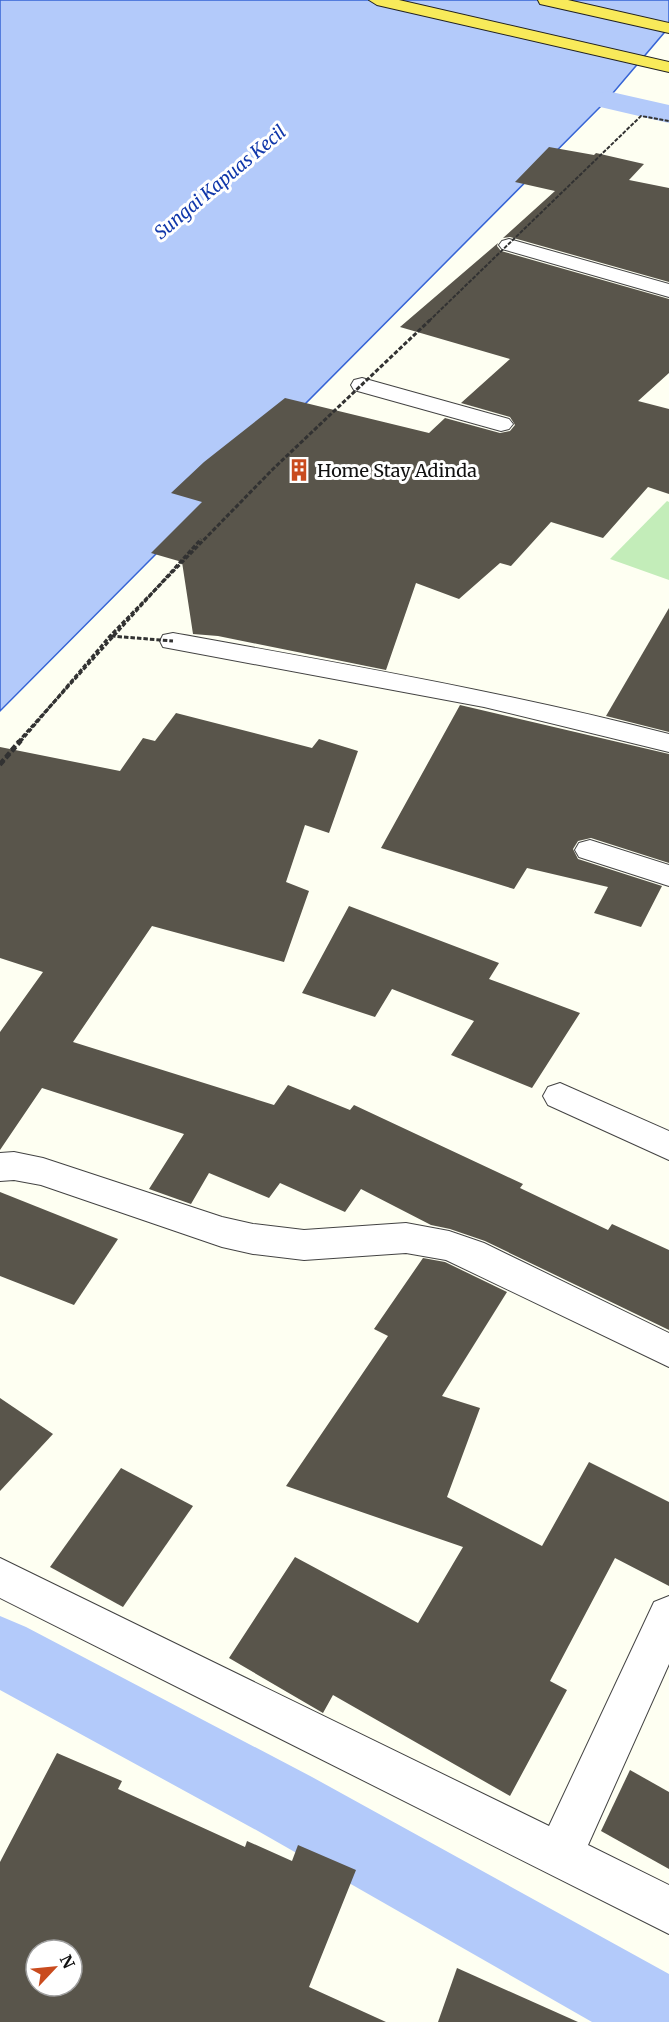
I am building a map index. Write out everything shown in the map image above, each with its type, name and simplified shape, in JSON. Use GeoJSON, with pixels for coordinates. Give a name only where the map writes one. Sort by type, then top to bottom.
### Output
{"type":"FeatureCollection","features":[{"type":"Feature","properties":{"kind":"highway"},"geometry":{"type":"LineString","coordinates":[[377,0],[669,67]]}},
{"type":"Feature","properties":{"kind":"highway"},"geometry":{"type":"LineString","coordinates":[[546,0],[669,28]]}},
{"type":"Feature","properties":{"kind":"street"},"geometry":{"type":"LineString","coordinates":[[509,245],[669,291]]}},
{"type":"Feature","properties":{"kind":"street"},"geometry":{"type":"LineString","coordinates":[[362,385],[501,424]]}},
{"type":"Feature","properties":{"kind":"street"},"geometry":{"type":"LineString","coordinates":[[173,641],[444,690],[597,724],[669,743]]}},
{"type":"Feature","properties":{"kind":"street"},"geometry":{"type":"LineString","coordinates":[[590,850],[669,876]]}},
{"type":"Feature","properties":{"kind":"street"},"geometry":{"type":"LineString","coordinates":[[560,1096],[669,1146]]}},
{"type":"Feature","properties":{"kind":"street"},"geometry":{"type":"LineString","coordinates":[[0,1167],[14,1166],[43,1172],[222,1232],[253,1239],[304,1245],[406,1238],[426,1240],[471,1254],[669,1351]]}},
{"type":"Feature","properties":{"kind":"street"},"geometry":{"type":"LineString","coordinates":[[0,1577],[669,1910]]}},
{"type":"Feature","properties":{"kind":"street"},"geometry":{"type":"LineString","coordinates":[[559,1856],[669,1616]]}},
{"type":"Feature","properties":{"kind":"path"},"geometry":{"type":"LineString","coordinates":[[0,764],[110,636],[273,469],[641,116],[669,121]]}},
{"type":"Feature","properties":{"kind":"path"},"geometry":{"type":"LineString","coordinates":[[0,764],[40,715],[201,539]]}},
{"type":"Feature","properties":{"kind":"path"},"geometry":{"type":"LineString","coordinates":[[110,636],[173,641]]}},
{"type":"Feature","properties":{"kind":"green space"},"geometry":{"type":"Polygon","coordinates":[[[667,501],[669,502],[669,580],[610,559],[667,501]]]}},
{"type":"Feature","properties":{"kind":"water","name":"Sungai Kapuas Kecil"},"geometry":{"type":"Polygon","coordinates":[[[0,0],[669,0],[669,27],[607,100],[0,711],[0,0]]]}},
{"type":"Feature","properties":{"kind":"building"},"geometry":{"type":"Polygon","coordinates":[[[549,147],[594,155],[596,153],[644,164],[629,180],[669,188],[669,282],[510,237],[503,238],[555,191],[515,182],[549,147]]]}},
{"type":"Feature","properties":{"kind":"building"},"geometry":{"type":"Polygon","coordinates":[[[498,243],[497,246],[501,251],[669,299],[669,373],[638,401],[669,409],[669,494],[648,487],[603,538],[551,522],[511,566],[500,563],[459,599],[416,583],[386,670],[218,636],[193,634],[182,562],[151,553],[202,502],[171,493],[204,462],[285,398],[429,433],[445,418],[500,433],[510,431],[515,425],[510,417],[461,403],[510,359],[400,327],[498,243]]]}},
{"type":"Feature","properties":{"kind":"building"},"geometry":{"type":"Polygon","coordinates":[[[669,608],[669,732],[606,716],[669,608]]]}},
{"type":"Feature","properties":{"kind":"building"},"geometry":{"type":"Polygon","coordinates":[[[460,705],[669,754],[669,863],[591,838],[578,841],[573,849],[578,859],[662,886],[641,927],[594,913],[608,887],[527,868],[514,889],[381,848],[460,705]]]}},
{"type":"Feature","properties":{"kind":"building"},"geometry":{"type":"Polygon","coordinates":[[[176,713],[312,748],[319,739],[358,751],[329,833],[305,825],[286,882],[309,891],[284,962],[152,926],[73,1042],[274,1105],[288,1085],[350,1110],[354,1105],[523,1184],[520,1188],[608,1230],[612,1224],[669,1250],[669,1330],[485,1241],[431,1225],[361,1189],[345,1212],[280,1183],[269,1198],[209,1173],[191,1204],[149,1189],[184,1134],[42,1088],[0,1150],[0,1032],[43,972],[0,958],[0,747],[120,771],[143,738],[155,741],[176,713]]]}},
{"type":"Feature","properties":{"kind":"building"},"geometry":{"type":"Polygon","coordinates":[[[349,906],[499,963],[489,979],[580,1013],[532,1088],[451,1055],[474,1021],[392,989],[375,1017],[302,993],[349,906]]]}},
{"type":"Feature","properties":{"kind":"building"},"geometry":{"type":"Polygon","coordinates":[[[0,1192],[118,1239],[74,1305],[0,1276],[0,1192]]]}},
{"type":"Feature","properties":{"kind":"building"},"geometry":{"type":"Polygon","coordinates":[[[423,1258],[445,1262],[507,1292],[442,1396],[480,1408],[447,1497],[542,1546],[589,1462],[669,1502],[669,1586],[615,1558],[550,1681],[567,1690],[510,1796],[333,1695],[323,1713],[229,1658],[295,1557],[418,1623],[463,1547],[286,1486],[388,1336],[374,1329],[423,1258]]]}},
{"type":"Feature","properties":{"kind":"building"},"geometry":{"type":"Polygon","coordinates":[[[0,1398],[53,1434],[0,1491],[0,1398]]]}},
{"type":"Feature","properties":{"kind":"building"},"geometry":{"type":"Polygon","coordinates":[[[121,1468],[193,1506],[123,1607],[50,1567],[121,1468]]]}},
{"type":"Feature","properties":{"kind":"building"},"geometry":{"type":"Polygon","coordinates":[[[57,1753],[122,1781],[118,1789],[245,1847],[247,1841],[292,1861],[298,1845],[356,1870],[309,1987],[386,2022],[0,2022],[0,1862],[57,1753]]]}},
{"type":"Feature","properties":{"kind":"building"},"geometry":{"type":"Polygon","coordinates":[[[630,1770],[669,1792],[669,1869],[601,1831],[630,1770]]]}},
{"type":"Feature","properties":{"kind":"building"},"geometry":{"type":"Polygon","coordinates":[[[457,1968],[578,2022],[438,2022],[457,1968]]]}},
{"type":"Feature","properties":{"kind":"waterway"},"geometry":{"type":"LineString","coordinates":[[607,100],[669,114]]}},
{"type":"Feature","properties":{"kind":"waterway"},"geometry":{"type":"LineString","coordinates":[[0,1651],[285,1804],[669,2020]]}},
{"type":"Feature","properties":{"kind":"place","name":"Home Stay Adinda"},"geometry":{"type":"Point","coordinates":[299,470]}}]}
